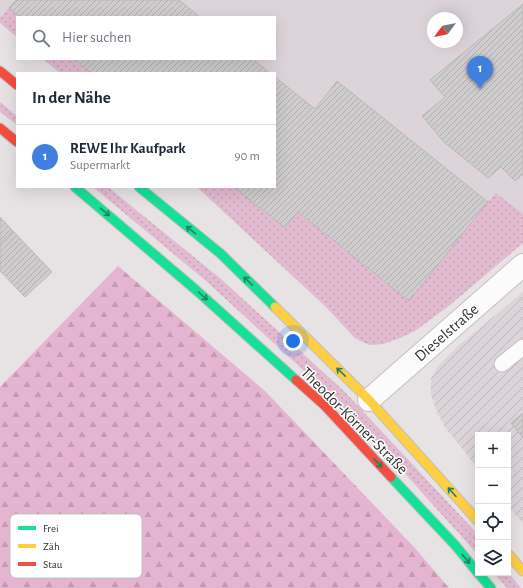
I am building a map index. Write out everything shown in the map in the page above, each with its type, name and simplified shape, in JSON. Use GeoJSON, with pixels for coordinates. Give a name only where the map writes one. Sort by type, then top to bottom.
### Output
{"type":"FeatureCollection","features":[{"type":"Feature","properties":{"kind":"main road"},"geometry":{"type":"LineString","coordinates":[[0,71],[16,84]]}},
{"type":"Feature","properties":{"kind":"main road"},"geometry":{"type":"LineString","coordinates":[[0,128],[16,141]]}},
{"type":"Feature","properties":{"kind":"main road","name":"Theodor-Körner-Straße"},"geometry":{"type":"LineString","coordinates":[[76,188],[196,290],[325,406],[455,545],[475,569]]}},
{"type":"Feature","properties":{"kind":"main road","name":"Theodor-Körner-Straße"},"geometry":{"type":"LineString","coordinates":[[140,188],[221,254],[369,400],[475,518]]}},
{"type":"Feature","properties":{"kind":"main road"},"geometry":{"type":"LineString","coordinates":[[511,557],[523,571]]}},
{"type":"Feature","properties":{"kind":"main road","name":"Theodor-Körner-Straße"},"geometry":{"type":"LineString","coordinates":[[481,576],[491,588]]}},
{"type":"Feature","properties":{"kind":"street","name":"Dieselstraße"},"geometry":{"type":"LineString","coordinates":[[369,400],[523,265]]}},
{"type":"Feature","properties":{"kind":"lane"},"geometry":{"type":"LineString","coordinates":[[502,364],[523,347]]}},
{"type":"Feature","properties":{"kind":"shaded area"},"geometry":{"type":"Polygon","coordinates":[[[0,0],[523,0],[523,243],[450,305],[415,331],[383,344],[369,345],[355,338],[326,307],[198,188],[276,188],[276,72],[59,72],[44,60],[276,60],[276,16],[16,16],[16,36],[0,23],[0,0]]]}},
{"type":"Feature","properties":{"kind":"shaded area"},"geometry":{"type":"Polygon","coordinates":[[[9,8],[20,16],[16,16],[16,36],[0,23],[0,18],[9,8]]]}},
{"type":"Feature","properties":{"kind":"shaded area"},"geometry":{"type":"Polygon","coordinates":[[[44,60],[74,60],[90,72],[59,72],[44,60]]]}},
{"type":"Feature","properties":{"kind":"shaded area"},"geometry":{"type":"Polygon","coordinates":[[[0,102],[16,115],[16,124],[0,112],[0,102]]]}},
{"type":"Feature","properties":{"kind":"shaded area"},"geometry":{"type":"Polygon","coordinates":[[[94,188],[109,188],[221,279],[345,392],[475,532],[475,552],[338,402],[206,281],[94,188]]]}},
{"type":"Feature","properties":{"kind":"shaded area"},"geometry":{"type":"Polygon","coordinates":[[[198,188],[235,188],[285,228],[298,212],[409,301],[496,193],[523,214],[523,243],[450,305],[415,331],[383,344],[369,345],[355,338],[326,307],[198,188]]]}},
{"type":"Feature","properties":{"kind":"shaded area"},"geometry":{"type":"Polygon","coordinates":[[[523,292],[523,524],[511,510],[511,432],[475,432],[475,465],[445,427],[437,412],[431,395],[431,378],[437,367],[457,347],[523,292]]]}},
{"type":"Feature","properties":{"kind":"shaded area"},"geometry":{"type":"Polygon","coordinates":[[[497,576],[511,576],[521,588],[507,588],[497,576]]]}},
{"type":"Feature","properties":{"kind":"green space"},"geometry":{"type":"Polygon","coordinates":[[[118,266],[265,391],[414,547],[449,588],[0,588],[0,387],[118,266]]]}},
{"type":"Feature","properties":{"kind":"building"},"geometry":{"type":"Polygon","coordinates":[[[16,0],[179,0],[199,16],[20,16],[9,8],[16,0]]]}},
{"type":"Feature","properties":{"kind":"building"},"geometry":{"type":"Polygon","coordinates":[[[523,4],[523,174],[515,181],[501,167],[488,178],[444,142],[422,116],[445,97],[430,80],[523,4]]]}},
{"type":"Feature","properties":{"kind":"building"},"geometry":{"type":"Polygon","coordinates":[[[74,60],[254,60],[269,72],[90,72],[74,60]]]}},
{"type":"Feature","properties":{"kind":"building"},"geometry":{"type":"Polygon","coordinates":[[[276,78],[315,109],[337,81],[488,202],[409,301],[298,212],[285,228],[235,188],[276,188],[276,78]]]}},
{"type":"Feature","properties":{"kind":"building"},"geometry":{"type":"Polygon","coordinates":[[[0,217],[13,231],[0,243],[0,217]]]}},
{"type":"Feature","properties":{"kind":"building"},"geometry":{"type":"Polygon","coordinates":[[[13,231],[52,272],[25,297],[0,271],[0,243],[13,231]]]}},
{"type":"Feature","properties":{"kind":"building"},"geometry":{"type":"Polygon","coordinates":[[[523,413],[523,438],[511,423],[523,413]]]}},
{"type":"Feature","properties":{"kind":"traffic: fast"},"geometry":{"type":"LineString","coordinates":[[76,188],[196,290],[296,380]]}},
{"type":"Feature","properties":{"kind":"traffic: fast"},"geometry":{"type":"LineString","coordinates":[[140,188],[221,254],[275,307]]}},
{"type":"Feature","properties":{"kind":"traffic: fast"},"geometry":{"type":"LineString","coordinates":[[391,477],[455,545],[475,569]]}},
{"type":"Feature","properties":{"kind":"traffic: fast"},"geometry":{"type":"LineString","coordinates":[[481,576],[491,588]]}},
{"type":"Feature","properties":{"kind":"traffic: slow"},"geometry":{"type":"LineString","coordinates":[[275,307],[369,400],[475,518]]}},
{"type":"Feature","properties":{"kind":"traffic: slow"},"geometry":{"type":"LineString","coordinates":[[511,557],[523,571]]}},
{"type":"Feature","properties":{"kind":"traffic: jam"},"geometry":{"type":"LineString","coordinates":[[0,71],[16,84]]}},
{"type":"Feature","properties":{"kind":"traffic: jam"},"geometry":{"type":"LineString","coordinates":[[0,128],[16,141]]}},
{"type":"Feature","properties":{"kind":"traffic: jam"},"geometry":{"type":"LineString","coordinates":[[296,380],[325,406],[391,477]]}},
{"type":"Feature","properties":{"kind":"place","name":"REWE Ihr Kaufpark"},"geometry":{"type":"Point","coordinates":[480,89]}}]}
